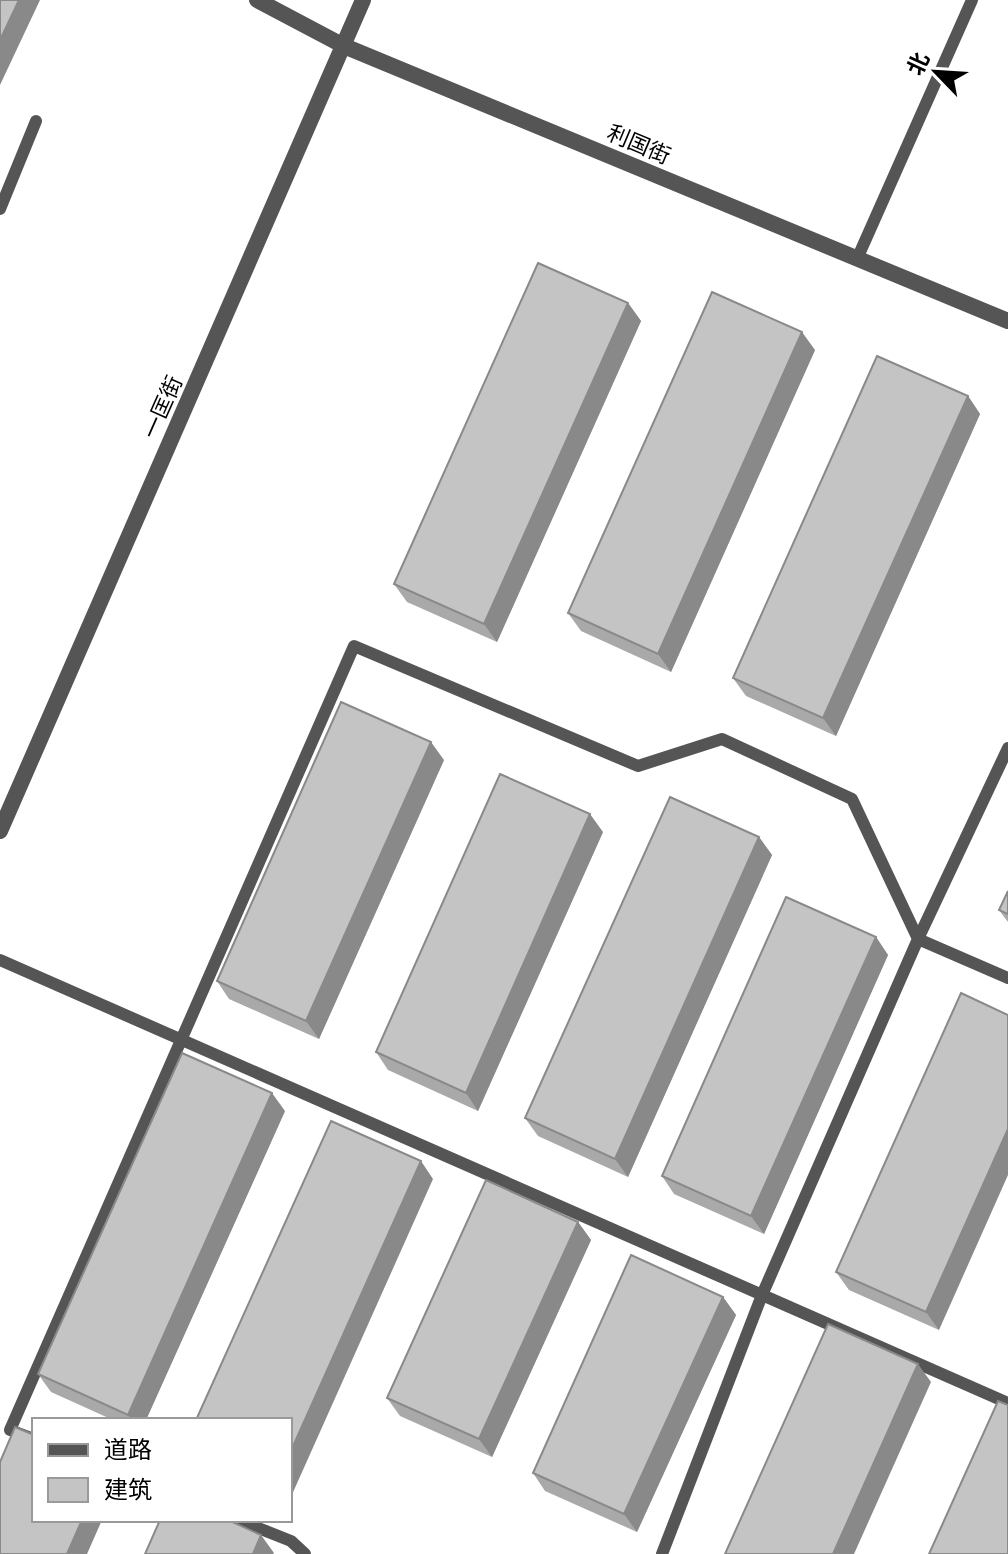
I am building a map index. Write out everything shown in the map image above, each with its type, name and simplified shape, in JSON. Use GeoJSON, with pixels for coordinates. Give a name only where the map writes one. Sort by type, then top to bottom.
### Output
{"type":"FeatureCollection","features":[{"type":"Feature","properties":{"kind":"street","name":"利国街"},"geometry":{"type":"LineString","coordinates":[[257,0],[344,46],[1008,321]]}},
{"type":"Feature","properties":{"kind":"street","name":"一匡街"},"geometry":{"type":"LineString","coordinates":[[0,831],[363,0]]}},
{"type":"Feature","properties":{"kind":"lane"},"geometry":{"type":"LineString","coordinates":[[857,259],[972,0]]}},
{"type":"Feature","properties":{"kind":"lane"},"geometry":{"type":"LineString","coordinates":[[0,209],[36,121]]}},
{"type":"Feature","properties":{"kind":"lane"},"geometry":{"type":"LineString","coordinates":[[32,1438],[10,1430],[354,646],[638,766],[722,739],[852,799],[918,939],[1008,978]]}},
{"type":"Feature","properties":{"kind":"lane"},"geometry":{"type":"LineString","coordinates":[[662,1554],[762,1295],[918,939],[1008,748]]}},
{"type":"Feature","properties":{"kind":"lane"},"geometry":{"type":"LineString","coordinates":[[0,960],[1008,1403]]}},
{"type":"Feature","properties":{"kind":"lane"},"geometry":{"type":"LineString","coordinates":[[243,1522],[291,1541],[305,1554]]}},
{"type":"Feature","properties":{"kind":"building"},"geometry":{"type":"Polygon","coordinates":[[[0,0],[19,0],[0,40],[0,0]]]}},
{"type":"Feature","properties":{"kind":"building"},"geometry":{"type":"Polygon","coordinates":[[[538,263],[628,303],[484,624],[394,584],[538,263]]]}},
{"type":"Feature","properties":{"kind":"building"},"geometry":{"type":"Polygon","coordinates":[[[712,292],[802,332],[658,654],[568,613],[712,292]]]}},
{"type":"Feature","properties":{"kind":"building"},"geometry":{"type":"Polygon","coordinates":[[[877,356],[968,396],[823,718],[733,678],[877,356]]]}},
{"type":"Feature","properties":{"kind":"building"},"geometry":{"type":"Polygon","coordinates":[[[341,702],[431,742],[306,1021],[217,981],[341,702]]]}},
{"type":"Feature","properties":{"kind":"building"},"geometry":{"type":"Polygon","coordinates":[[[500,774],[590,814],[466,1093],[376,1052],[500,774]]]}},
{"type":"Feature","properties":{"kind":"building"},"geometry":{"type":"Polygon","coordinates":[[[670,797],[759,837],[615,1159],[525,1118],[670,797]]]}},
{"type":"Feature","properties":{"kind":"building"},"geometry":{"type":"Polygon","coordinates":[[[1008,891],[1008,914],[999,910],[1008,891]]]}},
{"type":"Feature","properties":{"kind":"building"},"geometry":{"type":"Polygon","coordinates":[[[786,897],[876,937],[751,1216],[662,1176],[786,897]]]}},
{"type":"Feature","properties":{"kind":"building"},"geometry":{"type":"Polygon","coordinates":[[[961,993],[1008,1015],[1008,1129],[926,1312],[836,1272],[961,993]]]}},
{"type":"Feature","properties":{"kind":"building"},"geometry":{"type":"Polygon","coordinates":[[[182,1053],[272,1093],[128,1415],[38,1374],[182,1053]]]}},
{"type":"Feature","properties":{"kind":"building"},"geometry":{"type":"Polygon","coordinates":[[[331,1121],[421,1161],[292,1449],[292,1418],[197,1418],[331,1121]]]}},
{"type":"Feature","properties":{"kind":"building"},"geometry":{"type":"Polygon","coordinates":[[[486,1180],[578,1222],[479,1439],[387,1398],[486,1180]]]}},
{"type":"Feature","properties":{"kind":"building"},"geometry":{"type":"Polygon","coordinates":[[[631,1255],[723,1297],[624,1514],[533,1473],[631,1255]]]}},
{"type":"Feature","properties":{"kind":"building"},"geometry":{"type":"Polygon","coordinates":[[[828,1324],[918,1364],[833,1554],[725,1554],[828,1324]]]}},
{"type":"Feature","properties":{"kind":"building"},"geometry":{"type":"Polygon","coordinates":[[[998,1401],[1008,1405],[1008,1554],[929,1554],[998,1401]]]}},
{"type":"Feature","properties":{"kind":"building"},"geometry":{"type":"Polygon","coordinates":[[[15,1427],[32,1434],[32,1522],[81,1522],[67,1554],[0,1554],[0,1462],[15,1427]]]}},
{"type":"Feature","properties":{"kind":"building"},"geometry":{"type":"Polygon","coordinates":[[[159,1522],[232,1522],[261,1535],[253,1554],[145,1554],[159,1522]]]}}]}
